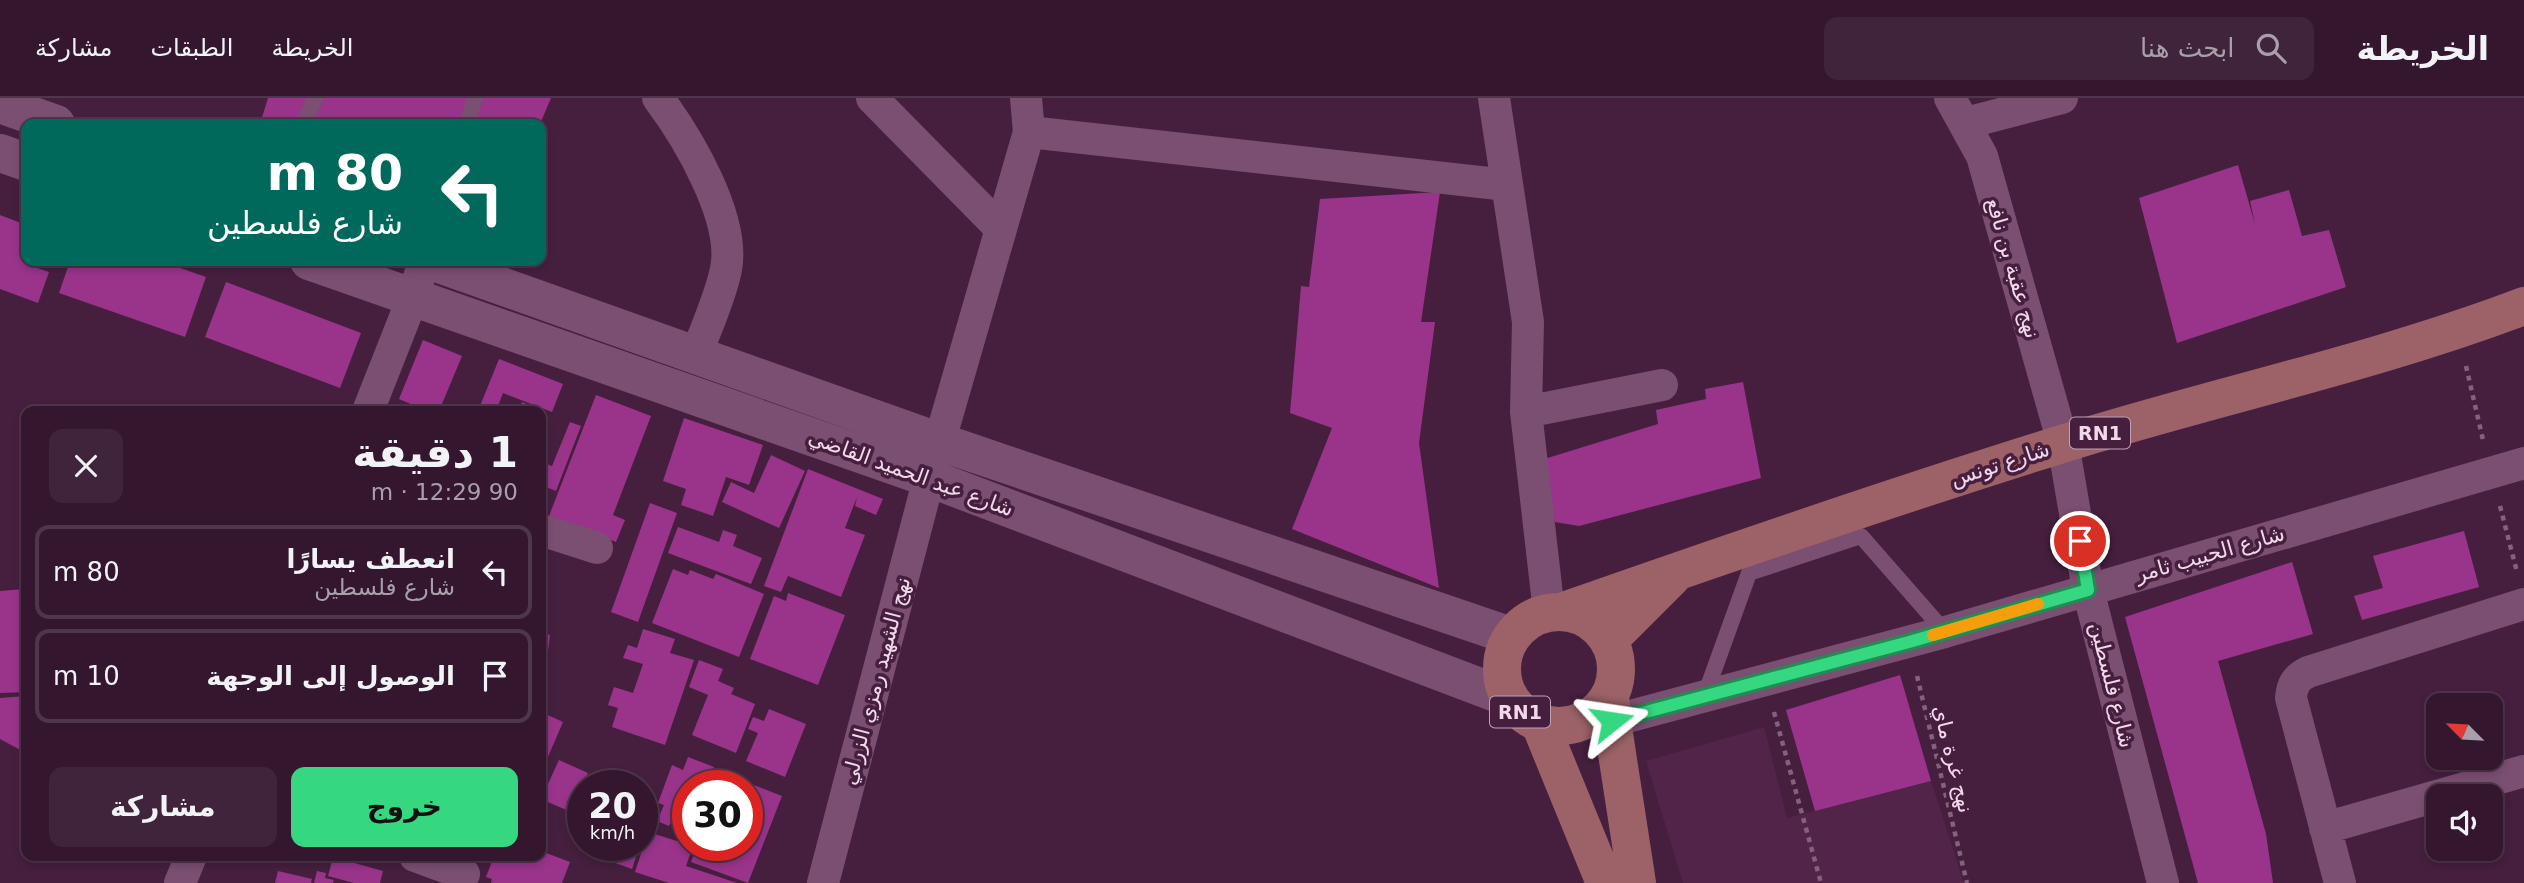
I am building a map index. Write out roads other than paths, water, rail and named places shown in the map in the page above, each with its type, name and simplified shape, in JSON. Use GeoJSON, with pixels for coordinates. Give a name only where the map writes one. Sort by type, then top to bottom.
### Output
{"type":"FeatureCollection","features":[{"type":"Feature","properties":{"kind":"main road"},"geometry":{"type":"LineString","coordinates":[[0,104],[41,119]]}},
{"type":"Feature","properties":{"kind":"main road"},"geometry":{"type":"LineString","coordinates":[[0,153],[21,160]]}},
{"type":"Feature","properties":{"kind":"main road","name":"شارع عبد الحميد القاضي"},"geometry":{"type":"LineString","coordinates":[[323,266],[929,478],[1509,698]]}},
{"type":"Feature","properties":{"kind":"main road","name":"شارع عبد الحميد القاضي"},"geometry":{"type":"LineString","coordinates":[[445,266],[940,442],[1511,636]]}},
{"type":"Feature","properties":{"kind":"main road","name":"شارع تونس"},"geometry":{"type":"LineString","coordinates":[[1679,570],[2063,443],[2458,331],[2524,306]]}},
{"type":"Feature","properties":{"kind":"main road","name":"RN1"},"geometry":{"type":"LineString","coordinates":[[1611,708],[1597,712],[1580,723],[1560,727],[1540,724],[1522,713],[1509,698],[1502,678],[1503,656],[1511,636],[1528,621],[1679,570]]}},
{"type":"Feature","properties":{"kind":"main road","name":"RN1"},"geometry":{"type":"LineString","coordinates":[[1609,640],[1679,570]]}},
{"type":"Feature","properties":{"kind":"main road"},"geometry":{"type":"LineString","coordinates":[[1557,612],[1582,616],[1597,626],[1609,640],[1616,658],[1611,708],[1637,883]]}},
{"type":"Feature","properties":{"kind":"main road","name":"RN1"},"geometry":{"type":"LineString","coordinates":[[1540,724],[1605,883]]}},
{"type":"Feature","properties":{"kind":"street"},"geometry":{"type":"LineString","coordinates":[[658,98],[674,120],[720,207],[727,242],[726,269],[696,356]]}},
{"type":"Feature","properties":{"kind":"street"},"geometry":{"type":"LineString","coordinates":[[872,98],[1001,229]]}},
{"type":"Feature","properties":{"kind":"street"},"geometry":{"type":"LineString","coordinates":[[1026,98],[1029,132],[1507,186]]}},
{"type":"Feature","properties":{"kind":"street"},"geometry":{"type":"LineString","coordinates":[[1494,98],[1528,322],[1526,412],[1557,612]]}},
{"type":"Feature","properties":{"kind":"street"},"geometry":{"type":"LineString","coordinates":[[1958,111],[2062,98]]}},
{"type":"Feature","properties":{"kind":"street","name":"نهج عقبة بن نافع"},"geometry":{"type":"LineString","coordinates":[[1958,111],[1982,156],[2063,443]]}},
{"type":"Feature","properties":{"kind":"street","name":"نهج الشهيد رمزي الزرلي"},"geometry":{"type":"LineString","coordinates":[[823,883],[929,478],[1029,132]]}},
{"type":"Feature","properties":{"kind":"street"},"geometry":{"type":"LineString","coordinates":[[370,406],[422,266]]}},
{"type":"Feature","properties":{"kind":"street"},"geometry":{"type":"LineString","coordinates":[[1526,412],[1662,385]]}},
{"type":"Feature","properties":{"kind":"street","name":"شارع فلسطين"},"geometry":{"type":"LineString","coordinates":[[2063,443],[2088,590],[2163,883]]}},
{"type":"Feature","properties":{"kind":"street","name":"شارع الحبيب ثامر"},"geometry":{"type":"LineString","coordinates":[[1611,708],[1705,695],[1909,642],[2524,463]]}},
{"type":"Feature","properties":{"kind":"street"},"geometry":{"type":"LineString","coordinates":[[546,532],[597,548]]}},
{"type":"Feature","properties":{"kind":"street"},"geometry":{"type":"LineString","coordinates":[[2340,883],[2291,698],[2292,687],[2298,677],[2521,589]]}},
{"type":"Feature","properties":{"kind":"street"},"geometry":{"type":"LineString","coordinates":[[2325,828],[2524,771]]}},
{"type":"Feature","properties":{"kind":"street"},"geometry":{"type":"LineString","coordinates":[[180,883],[189,861]]}},
{"type":"Feature","properties":{"kind":"street"},"geometry":{"type":"LineString","coordinates":[[429,861],[464,874]]}},
{"type":"Feature","properties":{"kind":"lane"},"geometry":{"type":"LineString","coordinates":[[306,119],[314,98]]}},
{"type":"Feature","properties":{"kind":"lane"},"geometry":{"type":"LineString","coordinates":[[469,119],[475,98]]}},
{"type":"Feature","properties":{"kind":"lane"},"geometry":{"type":"LineString","coordinates":[[1705,695],[1749,573],[1861,536],[1945,632]]}}]}
